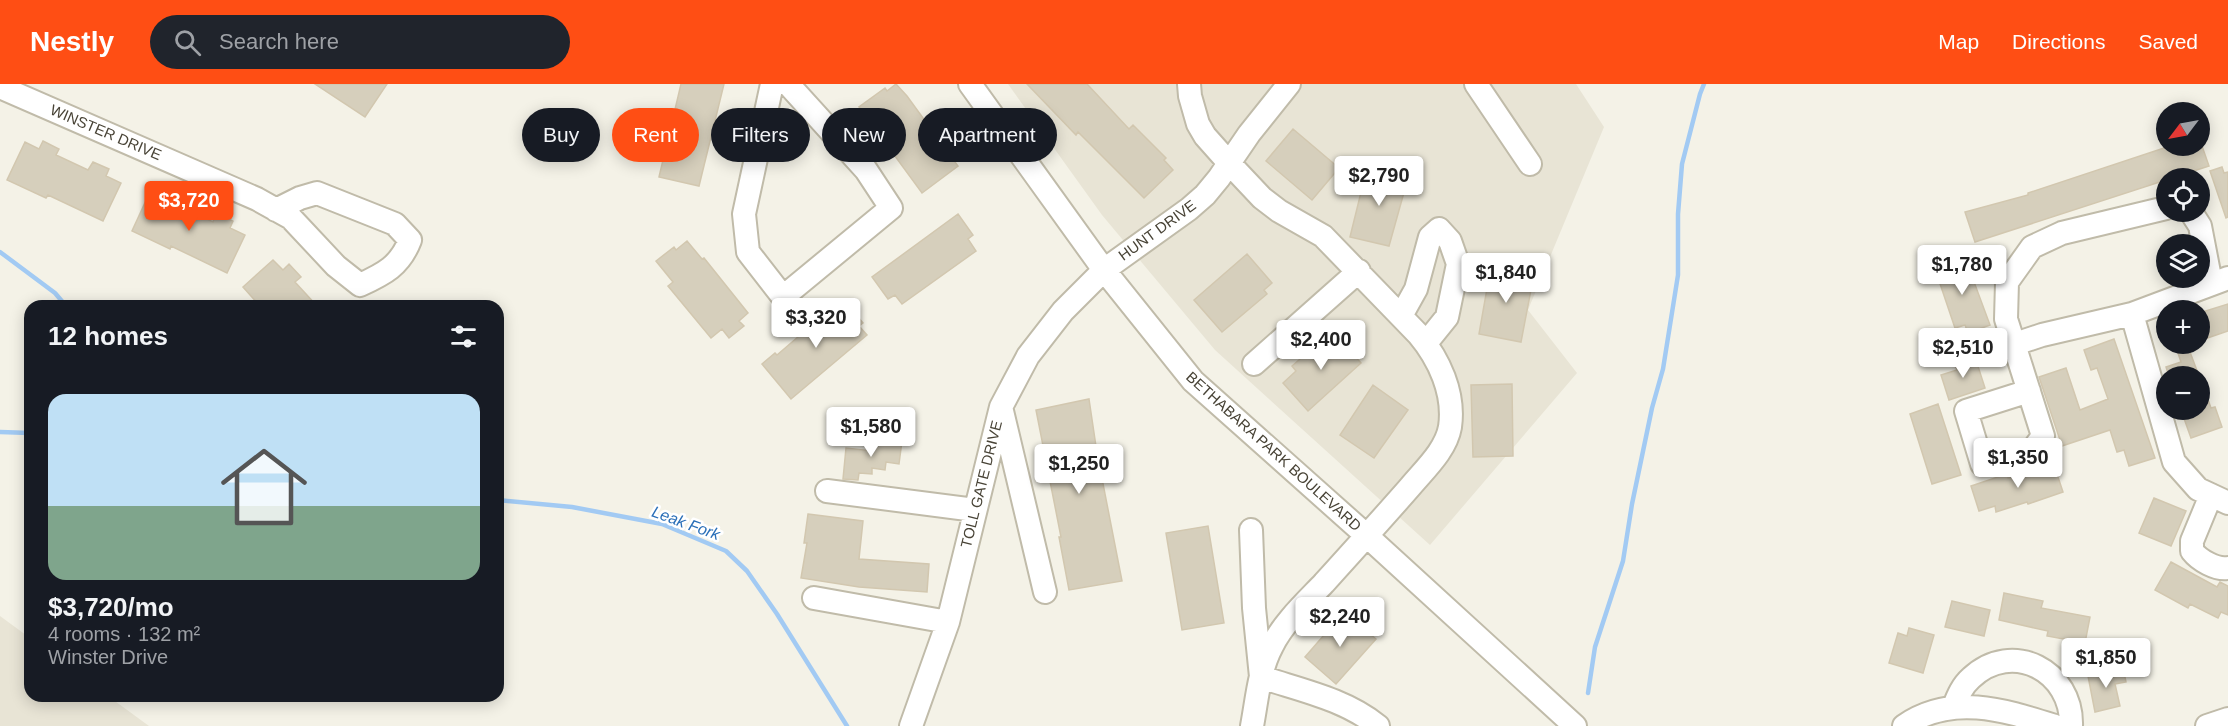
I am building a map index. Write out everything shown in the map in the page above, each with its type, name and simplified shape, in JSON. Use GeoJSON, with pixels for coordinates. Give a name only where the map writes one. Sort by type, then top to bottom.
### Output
{"type":"FeatureCollection","features":[{"type":"Feature","properties":{"kind":"street"},"geometry":{"type":"LineString","coordinates":[[772,84],[744,214],[748,252],[783,297],[891,208],[866,170],[788,84]]}},
{"type":"Feature","properties":{"kind":"street","name":"BETHABARA PARK BOULEVARD"},"geometry":{"type":"LineString","coordinates":[[970,84],[1104,270],[1194,381],[1368,536],[1575,726]]}},
{"type":"Feature","properties":{"kind":"street"},"geometry":{"type":"LineString","coordinates":[[1189,84],[1198,124],[1205,136],[1262,198],[1279,211],[1323,236],[1359,271],[1426,344],[1442,370],[1448,391],[1450,413],[1448,434],[1434,459],[1368,536],[1286,625],[1271,646],[1261,677],[1252,726]]}},
{"type":"Feature","properties":{"kind":"street","name":"HUNT DRIVE"},"geometry":{"type":"LineString","coordinates":[[1104,270],[1189,209],[1219,178],[1289,84]]}},
{"type":"Feature","properties":{"kind":"street"},"geometry":{"type":"LineString","coordinates":[[1476,84],[1530,164]]}},
{"type":"Feature","properties":{"kind":"street","name":"WINSTER DRIVE"},"geometry":{"type":"LineString","coordinates":[[0,87],[214,180],[291,218],[336,266],[360,285],[385,273],[405,254],[410,240],[394,224],[317,193],[300,198],[276,210]]}},
{"type":"Feature","properties":{"kind":"street"},"geometry":{"type":"LineString","coordinates":[[2029,391],[2006,320],[2007,282],[2032,247],[2062,233],[2156,210]]}},
{"type":"Feature","properties":{"kind":"street"},"geometry":{"type":"LineString","coordinates":[[2015,344],[2042,335],[2132,314],[2220,281],[2197,222]]}},
{"type":"Feature","properties":{"kind":"street"},"geometry":{"type":"LineString","coordinates":[[1401,316],[1416,289],[1430,237],[1439,229],[1450,241],[1458,264],[1447,317],[1426,344]]}},
{"type":"Feature","properties":{"kind":"street","name":"TOLL GATE DRIVE"},"geometry":{"type":"LineString","coordinates":[[911,726],[948,622],[1000,407],[1028,356],[1044,333],[1104,270]]}},
{"type":"Feature","properties":{"kind":"street"},"geometry":{"type":"LineString","coordinates":[[1254,364],[1359,271]]}},
{"type":"Feature","properties":{"kind":"street"},"geometry":{"type":"LineString","coordinates":[[2132,314],[2174,462],[2198,489],[2219,499],[2192,541],[2192,551],[2197,558],[2223,569],[2228,568]]}},
{"type":"Feature","properties":{"kind":"street"},"geometry":{"type":"LineString","coordinates":[[1000,407],[1045,592]]}},
{"type":"Feature","properties":{"kind":"street"},"geometry":{"type":"LineString","coordinates":[[826,491],[975,510]]}},
{"type":"Feature","properties":{"kind":"street"},"geometry":{"type":"LineString","coordinates":[[1251,530],[1254,608],[1261,677]]}},
{"type":"Feature","properties":{"kind":"street"},"geometry":{"type":"LineString","coordinates":[[814,598],[948,622]]}},
{"type":"Feature","properties":{"kind":"street"},"geometry":{"type":"LineString","coordinates":[[1954,706],[1960,691],[1981,670],[2009,661],[2024,662],[2050,675],[2061,686],[2072,715],[2071,726]]}},
{"type":"Feature","properties":{"kind":"street"},"geometry":{"type":"LineString","coordinates":[[1261,677],[1362,713],[1378,726]]}},
{"type":"Feature","properties":{"kind":"street"},"geometry":{"type":"LineString","coordinates":[[1904,726],[1933,711],[1954,706],[2001,710],[2055,726]]}},
{"type":"Feature","properties":{"kind":"street"},"geometry":{"type":"LineString","coordinates":[[2207,726],[2228,719]]}},
{"type":"Feature","properties":{"kind":"shaded area"},"geometry":{"type":"Polygon","coordinates":[[[1008,84],[1576,84],[1604,127],[1528,310],[1577,373],[1430,545],[1215,350],[1102,215],[1057,152],[1057,108],[1025,108],[1008,84]]]}},
{"type":"Feature","properties":{"kind":"shaded area"},"geometry":{"type":"Polygon","coordinates":[[[0,616],[24,634],[24,702],[116,702],[149,726],[0,726],[0,616]]]}},
{"type":"Feature","properties":{"kind":"building"},"geometry":{"type":"Polygon","coordinates":[[[315,84],[387,84],[365,117],[315,84]]]}},
{"type":"Feature","properties":{"kind":"building"},"geometry":{"type":"Polygon","coordinates":[[[681,84],[724,84],[718,108],[711,108],[711,137],[699,186],[659,177],[663,162],[699,162],[699,108],[675,108],[681,84]]]}},
{"type":"Feature","properties":{"kind":"building"},"geometry":{"type":"Polygon","coordinates":[[[896,84],[918,111],[918,162],[955,162],[958,166],[922,193],[899,162],[906,162],[906,108],[859,107],[885,88],[887,91],[896,84]]]}},
{"type":"Feature","properties":{"kind":"building"},"geometry":{"type":"Polygon","coordinates":[[[1027,84],[1087,84],[1129,129],[1133,125],[1166,158],[1164,160],[1173,170],[1144,198],[1078,132],[1076,135],[1057,115],[1057,108],[1050,108],[1027,84]]]}},
{"type":"Feature","properties":{"kind":"building"},"geometry":{"type":"Polygon","coordinates":[[[1293,129],[1339,168],[1312,200],[1266,161],[1293,129]]]}},
{"type":"Feature","properties":{"kind":"building"},"geometry":{"type":"Polygon","coordinates":[[[43,141],[59,149],[56,155],[88,170],[93,162],[109,169],[106,176],[121,183],[103,221],[48,195],[46,198],[7,180],[25,142],[39,149],[43,141]]]}},
{"type":"Feature","properties":{"kind":"building"},"geometry":{"type":"Polygon","coordinates":[[[2156,151],[2156,156],[2206,156],[2209,166],[2156,168],[2156,183],[1975,242],[1965,212],[2028,195],[2028,193],[2156,151]]]}},
{"type":"Feature","properties":{"kind":"building"},"geometry":{"type":"Polygon","coordinates":[[[2222,167],[2224,173],[2228,172],[2228,217],[2226,218],[2210,171],[2222,167]]]}},
{"type":"Feature","properties":{"kind":"building"},"geometry":{"type":"Polygon","coordinates":[[[1367,168],[1408,178],[1389,246],[1350,237],[1367,168]]]}},
{"type":"Feature","properties":{"kind":"building"},"geometry":{"type":"Polygon","coordinates":[[[166,193],[180,200],[178,205],[213,222],[216,213],[233,221],[230,228],[245,235],[227,273],[171,246],[170,249],[132,231],[149,194],[163,200],[166,193]]]}},
{"type":"Feature","properties":{"kind":"building"},"geometry":{"type":"Polygon","coordinates":[[[958,214],[973,235],[968,239],[976,251],[902,304],[895,295],[888,299],[872,277],[958,214]]]}},
{"type":"Feature","properties":{"kind":"building"},"geometry":{"type":"Polygon","coordinates":[[[687,241],[702,259],[704,258],[748,313],[739,321],[744,326],[729,338],[722,329],[711,338],[668,286],[673,282],[656,261],[674,247],[676,250],[687,241]]]}},
{"type":"Feature","properties":{"kind":"building"},"geometry":{"type":"Polygon","coordinates":[[[1247,254],[1272,283],[1264,290],[1267,294],[1222,332],[1194,300],[1247,254]]]}},
{"type":"Feature","properties":{"kind":"building"},"geometry":{"type":"Polygon","coordinates":[[[1953,259],[1956,267],[1967,263],[1990,325],[1968,333],[1965,325],[1955,328],[1934,266],[1953,259]]]}},
{"type":"Feature","properties":{"kind":"building"},"geometry":{"type":"Polygon","coordinates":[[[273,260],[283,270],[289,264],[301,277],[295,282],[312,300],[255,300],[243,287],[273,260]]]}},
{"type":"Feature","properties":{"kind":"building"},"geometry":{"type":"Polygon","coordinates":[[[1491,266],[1534,274],[1521,342],[1479,334],[1491,266]]]}},
{"type":"Feature","properties":{"kind":"building"},"geometry":{"type":"Polygon","coordinates":[[[842,299],[863,323],[859,326],[867,335],[791,399],[762,364],[775,353],[777,355],[842,299]]]}},
{"type":"Feature","properties":{"kind":"building"},"geometry":{"type":"Polygon","coordinates":[[[2228,304],[2228,331],[2210,337],[2210,310],[2228,304]]]}},
{"type":"Feature","properties":{"kind":"building"},"geometry":{"type":"Polygon","coordinates":[[[1334,333],[1361,363],[1308,411],[1283,383],[1296,371],[1292,366],[1322,340],[1324,342],[1334,333]]]}},
{"type":"Feature","properties":{"kind":"building"},"geometry":{"type":"Polygon","coordinates":[[[2114,339],[2155,458],[2129,466],[2124,450],[2117,452],[2110,430],[2062,446],[2039,377],[2066,368],[2080,410],[2108,399],[2097,368],[2091,370],[2084,350],[2114,339]]]}},
{"type":"Feature","properties":{"kind":"building"},"geometry":{"type":"Polygon","coordinates":[[[2178,354],[2191,354],[2195,366],[2169,366],[2181,362],[2178,354]]]}},
{"type":"Feature","properties":{"kind":"building"},"geometry":{"type":"Polygon","coordinates":[[[1975,357],[1985,388],[1949,400],[1941,375],[1957,370],[1955,364],[1975,357]]]}},
{"type":"Feature","properties":{"kind":"building"},"geometry":{"type":"Polygon","coordinates":[[[1512,384],[1513,456],[1473,457],[1471,385],[1512,384]]]}},
{"type":"Feature","properties":{"kind":"building"},"geometry":{"type":"Polygon","coordinates":[[[1373,385],[1408,410],[1374,458],[1340,435],[1373,385]]]}},
{"type":"Feature","properties":{"kind":"building"},"geometry":{"type":"Polygon","coordinates":[[[1089,399],[1122,581],[1069,590],[1036,410],[1089,399]]]}},
{"type":"Feature","properties":{"kind":"building"},"geometry":{"type":"Polygon","coordinates":[[[1938,404],[1961,475],[1932,484],[1910,414],[1938,404]]]}},
{"type":"Feature","properties":{"kind":"building"},"geometry":{"type":"Polygon","coordinates":[[[2210,405],[2211,408],[2215,407],[2222,427],[2191,438],[2185,420],[2210,420],[2210,405]]]}},
{"type":"Feature","properties":{"kind":"building"},"geometry":{"type":"Polygon","coordinates":[[[874,438],[902,441],[899,464],[886,462],[885,470],[872,468],[872,474],[859,473],[858,480],[843,479],[846,448],[872,451],[874,438]]]}},
{"type":"Feature","properties":{"kind":"building"},"geometry":{"type":"Polygon","coordinates":[[[2053,462],[2063,492],[1996,512],[1995,506],[1979,511],[1971,486],[2007,474],[2008,478],[2053,462]]]}},
{"type":"Feature","properties":{"kind":"building"},"geometry":{"type":"Polygon","coordinates":[[[2154,498],[2186,511],[2171,546],[2139,533],[2154,498]]]}},
{"type":"Feature","properties":{"kind":"building"},"geometry":{"type":"Polygon","coordinates":[[[808,514],[863,521],[859,559],[929,564],[927,592],[859,587],[801,578],[807,543],[804,543],[808,514]]]}},
{"type":"Feature","properties":{"kind":"building"},"geometry":{"type":"Polygon","coordinates":[[[1208,526],[1224,623],[1182,630],[1166,533],[1208,526]]]}},
{"type":"Feature","properties":{"kind":"building"},"geometry":{"type":"Polygon","coordinates":[[[2171,562],[2217,587],[2220,582],[2228,586],[2228,615],[2221,612],[2218,618],[2190,604],[2188,608],[2155,590],[2171,562]]]}},
{"type":"Feature","properties":{"kind":"building"},"geometry":{"type":"Polygon","coordinates":[[[2004,593],[2043,601],[2041,608],[2090,617],[2085,643],[2047,636],[2048,631],[1999,620],[2004,593]]]}},
{"type":"Feature","properties":{"kind":"building"},"geometry":{"type":"Polygon","coordinates":[[[1952,601],[1990,610],[1984,636],[1945,627],[1952,601]]]}},
{"type":"Feature","properties":{"kind":"building"},"geometry":{"type":"Polygon","coordinates":[[[1344,612],[1376,639],[1336,684],[1305,657],[1344,612]]]}},
{"type":"Feature","properties":{"kind":"building"},"geometry":{"type":"Polygon","coordinates":[[[1909,628],[1934,635],[1923,673],[1889,663],[1898,633],[1907,636],[1909,628]]]}},
{"type":"Feature","properties":{"kind":"building"},"geometry":{"type":"Polygon","coordinates":[[[2123,668],[2126,682],[2115,684],[2120,706],[2095,712],[2088,676],[2123,668]]]}},
{"type":"Feature","properties":{"kind":"waterway"},"geometry":{"type":"LineString","coordinates":[[1588,693],[1595,647],[1623,561],[1632,504],[1652,408],[1663,369],[1678,275],[1678,214],[1682,164],[1704,84]]}},
{"type":"Feature","properties":{"kind":"waterway"},"geometry":{"type":"LineString","coordinates":[[0,252],[55,293],[61,300]]}},
{"type":"Feature","properties":{"kind":"waterway","name":"Leak Fork"},"geometry":{"type":"LineString","coordinates":[[0,432],[24,433]]}},
{"type":"Feature","properties":{"kind":"waterway","name":"Leak Fork"},"geometry":{"type":"LineString","coordinates":[[504,501],[572,507],[662,524],[726,551],[747,571],[777,614],[847,726]]}}]}
